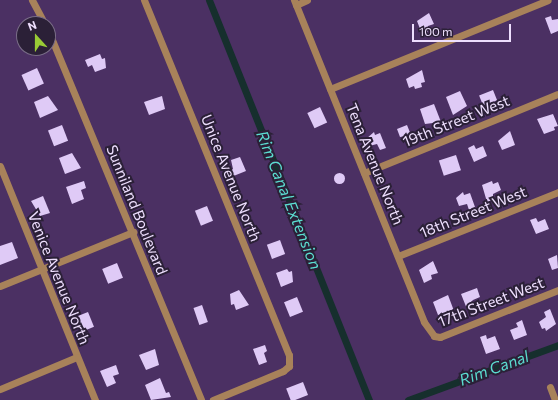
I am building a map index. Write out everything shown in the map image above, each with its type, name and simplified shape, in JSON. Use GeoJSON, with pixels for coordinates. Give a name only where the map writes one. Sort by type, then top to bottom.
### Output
{"type":"FeatureCollection","features":[{"type":"Feature","properties":{"kind":"street"},"geometry":{"type":"LineString","coordinates":[[32,0],[41,16]]}},
{"type":"Feature","properties":{"kind":"street","name":"Unice Avenue North"},"geometry":{"type":"LineString","coordinates":[[144,0],[289,356],[288,366],[283,371],[213,400]]}},
{"type":"Feature","properties":{"kind":"street"},"geometry":{"type":"LineString","coordinates":[[295,2],[307,0]]}},
{"type":"Feature","properties":{"kind":"street"},"geometry":{"type":"LineString","coordinates":[[330,89],[548,0]]}},
{"type":"Feature","properties":{"kind":"street","name":"Tena Avenue North"},"geometry":{"type":"LineString","coordinates":[[295,2],[424,322],[434,336]]}},
{"type":"Feature","properties":{"kind":"street","name":"Sunniland Boulevard"},"geometry":{"type":"LineString","coordinates":[[56,49],[201,400]]}},
{"type":"Feature","properties":{"kind":"street","name":"19th Street West"},"geometry":{"type":"LineString","coordinates":[[364,173],[558,94]]}},
{"type":"Feature","properties":{"kind":"street","name":"Venice Avenue North"},"geometry":{"type":"LineString","coordinates":[[0,166],[95,400]]}},
{"type":"Feature","properties":{"kind":"street","name":"18th Street West"},"geometry":{"type":"LineString","coordinates":[[398,256],[558,192]]}},
{"type":"Feature","properties":{"kind":"street"},"geometry":{"type":"LineString","coordinates":[[0,286],[132,232]]}},
{"type":"Feature","properties":{"kind":"street","name":"17th Street West"},"geometry":{"type":"LineString","coordinates":[[434,336],[440,337],[457,332],[558,290]]}},
{"type":"Feature","properties":{"kind":"street"},"geometry":{"type":"LineString","coordinates":[[0,389],[77,357]]}},
{"type":"Feature","properties":{"kind":"street"},"geometry":{"type":"LineString","coordinates":[[550,387],[555,400]]}},
{"type":"Feature","properties":{"kind":"building"},"geometry":{"type":"Polygon","coordinates":[[[429,13],[434,24],[428,26],[428,32],[422,34],[417,21],[429,13]]]}},
{"type":"Feature","properties":{"kind":"building"},"geometry":{"type":"Polygon","coordinates":[[[551,16],[552,20],[558,19],[558,31],[551,34],[545,18],[551,16]]]}},
{"type":"Feature","properties":{"kind":"building"},"geometry":{"type":"Polygon","coordinates":[[[100,54],[102,59],[105,58],[106,68],[95,72],[92,65],[88,67],[85,60],[100,54]]]}},
{"type":"Feature","properties":{"kind":"building"},"geometry":{"type":"Polygon","coordinates":[[[37,68],[44,84],[28,90],[21,75],[37,68]]]}},
{"type":"Feature","properties":{"kind":"building"},"geometry":{"type":"Polygon","coordinates":[[[422,70],[425,82],[421,83],[422,87],[415,89],[414,86],[409,88],[406,79],[422,70]]]}},
{"type":"Feature","properties":{"kind":"building"},"geometry":{"type":"Polygon","coordinates":[[[493,90],[497,100],[483,106],[479,96],[493,90]]]}},
{"type":"Feature","properties":{"kind":"building"},"geometry":{"type":"Polygon","coordinates":[[[460,91],[467,106],[453,115],[446,97],[460,91]]]}},
{"type":"Feature","properties":{"kind":"building"},"geometry":{"type":"Polygon","coordinates":[[[48,96],[58,110],[40,118],[34,102],[48,96]]]}},
{"type":"Feature","properties":{"kind":"building"},"geometry":{"type":"Polygon","coordinates":[[[162,96],[165,109],[149,115],[144,102],[162,96]]]}},
{"type":"Feature","properties":{"kind":"building"},"geometry":{"type":"Polygon","coordinates":[[[434,104],[441,122],[425,124],[420,109],[434,104]]]}},
{"type":"Feature","properties":{"kind":"building"},"geometry":{"type":"Polygon","coordinates":[[[320,107],[327,122],[314,128],[307,113],[320,107]]]}},
{"type":"Feature","properties":{"kind":"building"},"geometry":{"type":"Polygon","coordinates":[[[553,114],[558,126],[554,127],[555,130],[544,134],[537,119],[553,114]]]}},
{"type":"Feature","properties":{"kind":"building"},"geometry":{"type":"Polygon","coordinates":[[[62,125],[68,141],[54,146],[48,130],[62,125]]]}},
{"type":"Feature","properties":{"kind":"building"},"geometry":{"type":"Polygon","coordinates":[[[407,125],[411,135],[400,137],[397,129],[407,125]]]}},
{"type":"Feature","properties":{"kind":"building"},"geometry":{"type":"Polygon","coordinates":[[[510,131],[515,145],[502,150],[498,141],[510,131]]]}},
{"type":"Feature","properties":{"kind":"building"},"geometry":{"type":"Polygon","coordinates":[[[374,132],[375,135],[380,133],[386,148],[380,150],[377,144],[369,146],[366,139],[374,132]]]}},
{"type":"Feature","properties":{"kind":"building"},"geometry":{"type":"Polygon","coordinates":[[[474,145],[476,149],[483,146],[487,156],[474,162],[468,148],[474,145]]]}},
{"type":"Feature","properties":{"kind":"building"},"geometry":{"type":"Polygon","coordinates":[[[72,153],[81,168],[65,174],[59,158],[72,153]]]}},
{"type":"Feature","properties":{"kind":"building"},"geometry":{"type":"Polygon","coordinates":[[[456,155],[461,170],[444,176],[439,161],[456,155]]]}},
{"type":"Feature","properties":{"kind":"building"},"geometry":{"type":"Polygon","coordinates":[[[240,157],[246,171],[231,177],[229,171],[233,169],[231,160],[240,157]]]}},
{"type":"Feature","properties":{"kind":"building"},"geometry":{"type":"Polygon","coordinates":[[[337,173],[341,173],[343,174],[343,182],[337,183],[334,180],[334,176],[337,173]]]}},
{"type":"Feature","properties":{"kind":"building"},"geometry":{"type":"Polygon","coordinates":[[[84,181],[86,188],[81,190],[84,199],[72,204],[66,187],[84,181]]]}},
{"type":"Feature","properties":{"kind":"building"},"geometry":{"type":"Polygon","coordinates":[[[492,181],[493,184],[498,182],[501,190],[493,194],[493,200],[487,202],[482,185],[492,181]]]}},
{"type":"Feature","properties":{"kind":"building"},"geometry":{"type":"Polygon","coordinates":[[[463,192],[464,195],[470,193],[475,207],[469,210],[467,204],[459,206],[456,198],[463,192]]]}},
{"type":"Feature","properties":{"kind":"building"},"geometry":{"type":"Polygon","coordinates":[[[43,196],[50,213],[40,216],[31,201],[43,196]]]}},
{"type":"Feature","properties":{"kind":"building"},"geometry":{"type":"Polygon","coordinates":[[[207,206],[213,221],[201,226],[195,211],[207,206]]]}},
{"type":"Feature","properties":{"kind":"building"},"geometry":{"type":"Polygon","coordinates":[[[536,218],[538,222],[545,219],[549,229],[536,234],[530,220],[536,218]]]}},
{"type":"Feature","properties":{"kind":"building"},"geometry":{"type":"Polygon","coordinates":[[[280,240],[285,254],[272,259],[267,245],[280,240]]]}},
{"type":"Feature","properties":{"kind":"building"},"geometry":{"type":"Polygon","coordinates":[[[12,242],[18,258],[0,265],[0,246],[12,242]]]}},
{"type":"Feature","properties":{"kind":"building"},"geometry":{"type":"Polygon","coordinates":[[[557,255],[558,268],[552,270],[548,259],[557,255]]]}},
{"type":"Feature","properties":{"kind":"building"},"geometry":{"type":"Polygon","coordinates":[[[433,261],[438,273],[431,275],[432,279],[424,283],[419,270],[433,261]]]}},
{"type":"Feature","properties":{"kind":"building"},"geometry":{"type":"Polygon","coordinates":[[[117,263],[123,278],[108,284],[102,269],[117,263]]]}},
{"type":"Feature","properties":{"kind":"building"},"geometry":{"type":"Polygon","coordinates":[[[287,269],[289,272],[292,271],[293,282],[281,287],[276,273],[287,269]]]}},
{"type":"Feature","properties":{"kind":"building"},"geometry":{"type":"Polygon","coordinates":[[[477,288],[480,297],[473,300],[471,302],[473,306],[467,309],[461,294],[477,288]]]}},
{"type":"Feature","properties":{"kind":"building"},"geometry":{"type":"Polygon","coordinates":[[[239,290],[249,305],[236,310],[234,304],[231,305],[230,294],[239,290]]]}},
{"type":"Feature","properties":{"kind":"building"},"geometry":{"type":"Polygon","coordinates":[[[448,295],[454,311],[438,315],[433,302],[448,295]]]}},
{"type":"Feature","properties":{"kind":"building"},"geometry":{"type":"Polygon","coordinates":[[[297,297],[303,312],[290,317],[284,302],[297,297]]]}},
{"type":"Feature","properties":{"kind":"building"},"geometry":{"type":"Polygon","coordinates":[[[202,305],[208,322],[199,325],[193,308],[202,305]]]}},
{"type":"Feature","properties":{"kind":"building"},"geometry":{"type":"Polygon","coordinates":[[[550,309],[556,324],[546,331],[545,328],[542,329],[539,322],[546,317],[544,312],[550,309]]]}},
{"type":"Feature","properties":{"kind":"building"},"geometry":{"type":"Polygon","coordinates":[[[88,312],[94,327],[82,332],[76,317],[88,312]]]}},
{"type":"Feature","properties":{"kind":"building"},"geometry":{"type":"Polygon","coordinates":[[[522,320],[527,335],[514,340],[510,330],[518,327],[516,323],[522,320]]]}},
{"type":"Feature","properties":{"kind":"building"},"geometry":{"type":"Polygon","coordinates":[[[486,335],[487,339],[495,336],[500,349],[486,354],[480,337],[486,335]]]}},
{"type":"Feature","properties":{"kind":"building"},"geometry":{"type":"Polygon","coordinates":[[[265,345],[267,351],[264,353],[267,362],[259,365],[253,349],[265,345]]]}},
{"type":"Feature","properties":{"kind":"building"},"geometry":{"type":"Polygon","coordinates":[[[155,349],[159,365],[146,370],[139,355],[155,349]]]}},
{"type":"Feature","properties":{"kind":"building"},"geometry":{"type":"Polygon","coordinates":[[[116,365],[119,374],[113,376],[116,383],[107,387],[100,371],[116,365]]]}},
{"type":"Feature","properties":{"kind":"building"},"geometry":{"type":"Polygon","coordinates":[[[160,378],[166,393],[169,392],[171,397],[151,400],[145,385],[160,378]]]}},
{"type":"Feature","properties":{"kind":"building"},"geometry":{"type":"Polygon","coordinates":[[[303,382],[308,395],[295,400],[291,400],[286,388],[303,382]]]}},
{"type":"Feature","properties":{"kind":"waterway","name":"Rim Canal Extension"},"geometry":{"type":"LineString","coordinates":[[209,0],[369,400]]}},
{"type":"Feature","properties":{"kind":"waterway","name":"Rim Canal"},"geometry":{"type":"LineString","coordinates":[[408,400],[558,345]]}}]}
